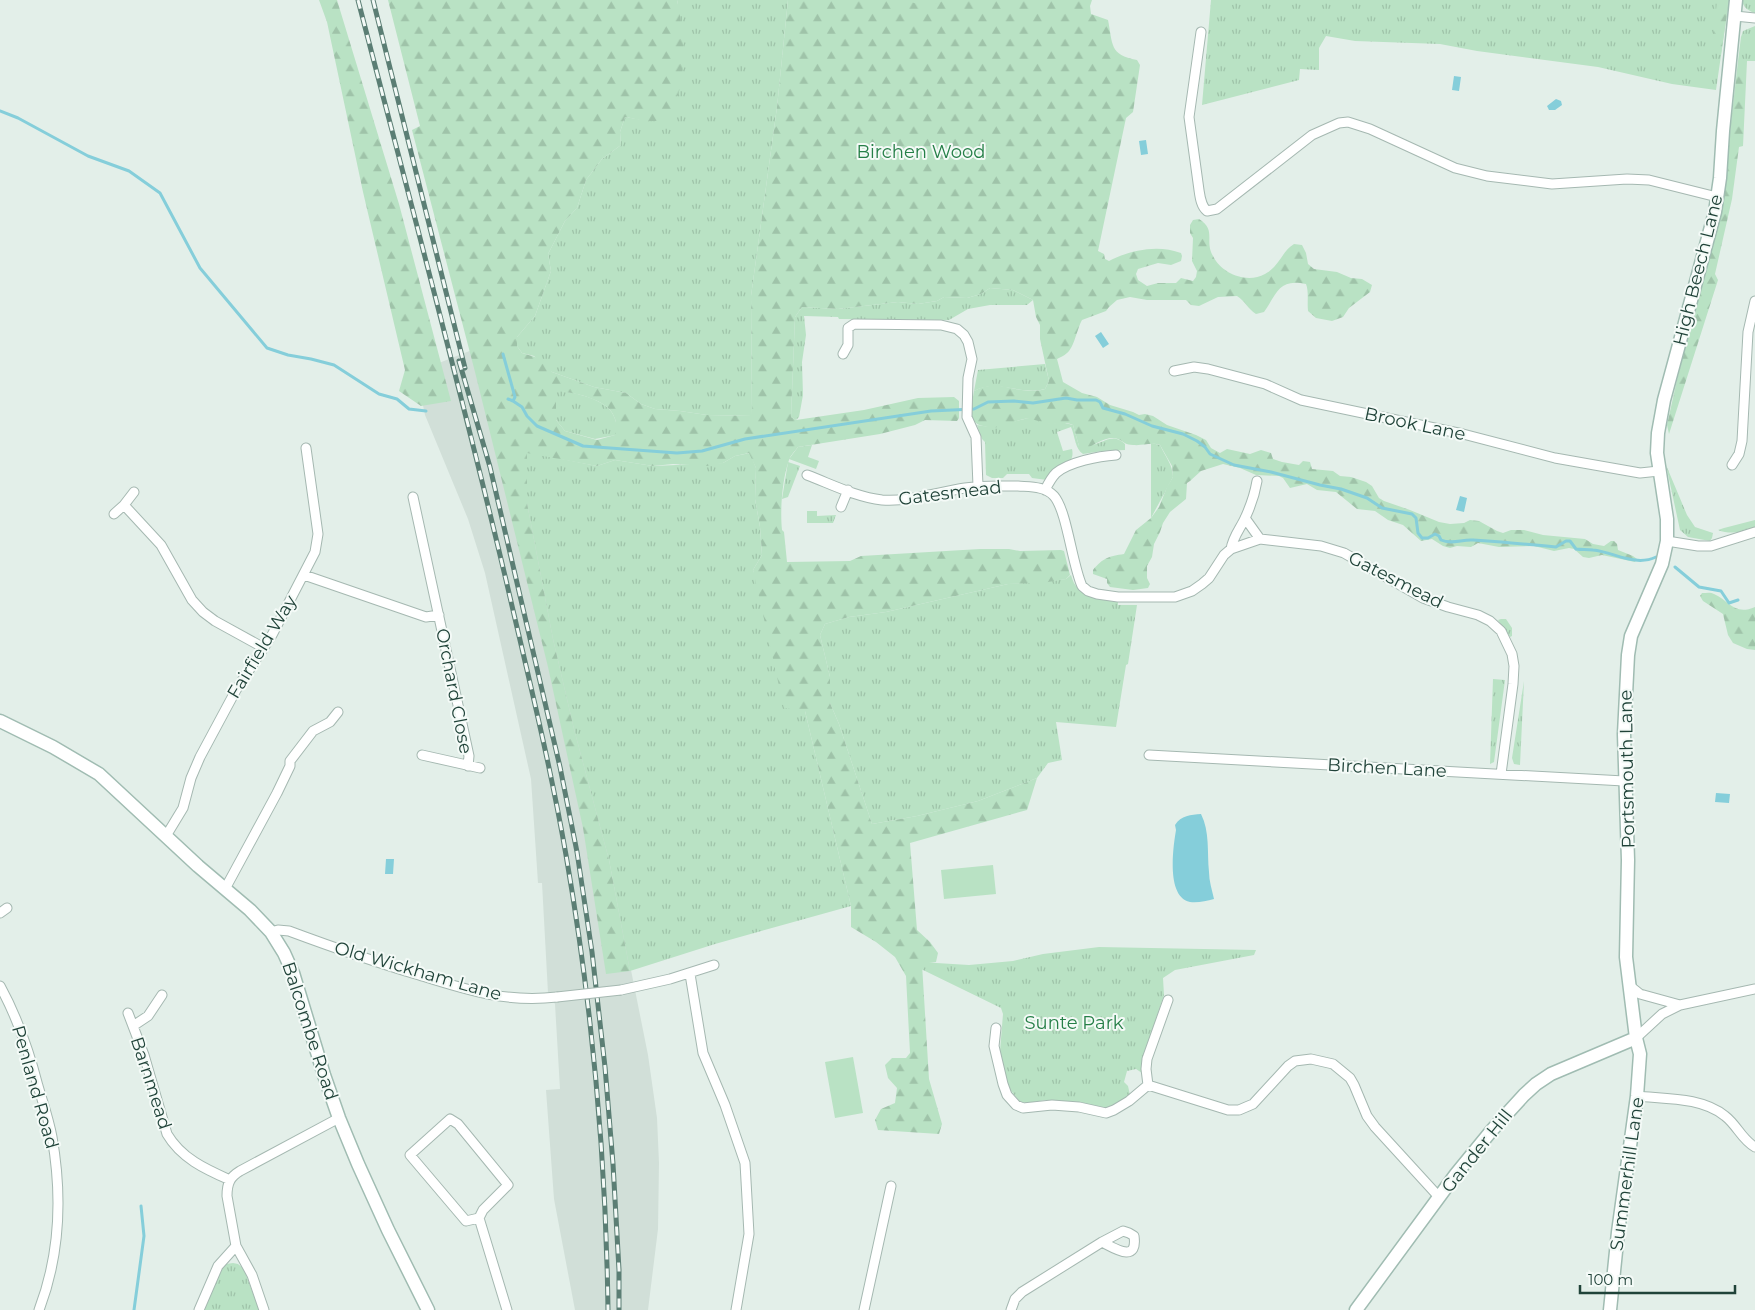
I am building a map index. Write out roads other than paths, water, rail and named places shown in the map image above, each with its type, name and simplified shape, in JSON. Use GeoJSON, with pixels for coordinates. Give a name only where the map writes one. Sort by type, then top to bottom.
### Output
{"type":"FeatureCollection","features":[{"type":"Feature","properties":{"kind":"street","name":"High Beech Lane"},"geometry":{"type":"LineString","coordinates":[[1665,508],[1657,453],[1660,416],[1707,246],[1717,197],[1736,0]]}},
{"type":"Feature","properties":{"kind":"street"},"geometry":{"type":"LineString","coordinates":[[1735,16],[1755,18]]}},
{"type":"Feature","properties":{"kind":"street"},"geometry":{"type":"LineString","coordinates":[[1201,32],[1190,117],[1198,190],[1204,209],[1207,211],[1217,209],[1312,135],[1339,123],[1348,122],[1370,129],[1455,168],[1478,174],[1552,184],[1627,179],[1649,180],[1717,197]]}},
{"type":"Feature","properties":{"kind":"street"},"geometry":{"type":"LineString","coordinates":[[1732,465],[1740,454],[1742,441],[1750,383],[1748,332],[1755,301]]}},
{"type":"Feature","properties":{"kind":"street"},"geometry":{"type":"LineString","coordinates":[[844,354],[848,345],[848,328],[854,324],[941,325],[957,329],[964,335],[968,342],[972,359],[968,378],[967,417],[976,437],[978,486]]}},
{"type":"Feature","properties":{"kind":"street","name":"Brook Lane"},"geometry":{"type":"LineString","coordinates":[[1174,371],[1194,367],[1208,370],[1265,384],[1301,400],[1463,434],[1555,458],[1640,474],[1659,471]]}},
{"type":"Feature","properties":{"kind":"street","name":"Fairfield Way"},"geometry":{"type":"LineString","coordinates":[[166,836],[183,808],[190,778],[203,751],[236,690],[264,648],[315,552],[318,534],[306,448]]}},
{"type":"Feature","properties":{"kind":"street"},"geometry":{"type":"LineString","coordinates":[[1116,455],[1094,457],[1061,470],[1055,474],[1045,490],[1052,494],[1061,509],[1082,586],[1088,591],[1097,594],[1141,598],[1175,597],[1192,591],[1209,578],[1224,555],[1231,549],[1233,539],[1252,503],[1257,481]]}},
{"type":"Feature","properties":{"kind":"street","name":"Gatesmead"},"geometry":{"type":"LineString","coordinates":[[806,475],[867,497],[894,500],[978,486],[1034,487],[1045,490]]}},
{"type":"Feature","properties":{"kind":"street"},"geometry":{"type":"LineString","coordinates":[[841,507],[848,490]]}},
{"type":"Feature","properties":{"kind":"street"},"geometry":{"type":"LineString","coordinates":[[114,514],[134,492]]}},
{"type":"Feature","properties":{"kind":"street","name":"Orchard Close"},"geometry":{"type":"LineString","coordinates":[[413,497],[469,756],[468,766]]}},
{"type":"Feature","properties":{"kind":"street"},"geometry":{"type":"LineString","coordinates":[[124,505],[160,545],[192,600],[203,612],[264,648]]}},
{"type":"Feature","properties":{"kind":"street","name":"Portsmouth Lane"},"geometry":{"type":"LineString","coordinates":[[1636,1038],[1626,948],[1628,860],[1624,781],[1625,689],[1631,636],[1662,564],[1667,541],[1665,508]]}},
{"type":"Feature","properties":{"kind":"street"},"geometry":{"type":"LineString","coordinates":[[1245,518],[1260,539]]}},
{"type":"Feature","properties":{"kind":"street"},"geometry":{"type":"LineString","coordinates":[[1667,541],[1711,546],[1755,532]]}},
{"type":"Feature","properties":{"kind":"street","name":"Gatesmead"},"geometry":{"type":"LineString","coordinates":[[1231,549],[1260,539],[1334,549],[1423,598],[1478,615],[1490,621],[1501,631],[1507,641],[1514,666],[1501,774]]}},
{"type":"Feature","properties":{"kind":"street","name":"Orchard Close"},"geometry":{"type":"LineString","coordinates":[[304,575],[426,616],[439,616]]}},
{"type":"Feature","properties":{"kind":"street"},"geometry":{"type":"LineString","coordinates":[[225,889],[273,802],[290,766],[290,761],[313,730],[330,722],[338,712]]}},
{"type":"Feature","properties":{"kind":"street","name":"Balcombe Road"},"geometry":{"type":"LineString","coordinates":[[0,721],[54,747],[96,772],[250,910],[271,932],[284,953],[292,973],[339,1118],[388,1230],[428,1310]]}},
{"type":"Feature","properties":{"kind":"street","name":"Orchard Close"},"geometry":{"type":"LineString","coordinates":[[422,754],[480,768]]}},
{"type":"Feature","properties":{"kind":"street","name":"Birchen Lane"},"geometry":{"type":"LineString","coordinates":[[1149,755],[1624,781]]}},
{"type":"Feature","properties":{"kind":"street","name":"Old Wickham Lane"},"geometry":{"type":"LineString","coordinates":[[271,932],[278,930],[289,932],[402,971],[493,996],[535,999],[621,990],[690,974],[714,965]]}},
{"type":"Feature","properties":{"kind":"street"},"geometry":{"type":"LineString","coordinates":[[690,974],[703,1053],[725,1105],[745,1163],[749,1234],[736,1310]]}},
{"type":"Feature","properties":{"kind":"street","name":"Penland Road"},"geometry":{"type":"LineString","coordinates":[[0,986],[11,1006],[32,1065],[52,1135],[58,1174],[58,1208],[54,1250],[39,1310]]}},
{"type":"Feature","properties":{"kind":"street"},"geometry":{"type":"LineString","coordinates":[[1630,986],[1640,994],[1680,1005]]}},
{"type":"Feature","properties":{"kind":"street"},"geometry":{"type":"LineString","coordinates":[[1636,1038],[1662,1014],[1680,1005],[1755,989]]}},
{"type":"Feature","properties":{"kind":"street"},"geometry":{"type":"LineString","coordinates":[[133,1026],[148,1016],[162,995]]}},
{"type":"Feature","properties":{"kind":"street"},"geometry":{"type":"LineString","coordinates":[[1148,1085],[1147,1059],[1168,1000]]}},
{"type":"Feature","properties":{"kind":"street","name":"Barnmead"},"geometry":{"type":"LineString","coordinates":[[128,1013],[144,1055],[167,1134],[172,1143],[188,1159],[230,1180]]}},
{"type":"Feature","properties":{"kind":"street"},"geometry":{"type":"LineString","coordinates":[[996,1028],[994,1046],[1003,1084],[1007,1095],[1016,1105],[1023,1108],[1052,1104],[1106,1113],[1129,1101],[1148,1085]]}},
{"type":"Feature","properties":{"kind":"street","name":"Summerhill Lane"},"geometry":{"type":"LineString","coordinates":[[1610,1310],[1618,1232],[1637,1096],[1640,1054],[1636,1038]]}},
{"type":"Feature","properties":{"kind":"street","name":"Gander Hill"},"geometry":{"type":"LineString","coordinates":[[1356,1310],[1439,1197],[1492,1130],[1536,1084],[1551,1074],[1636,1038]]}},
{"type":"Feature","properties":{"kind":"street"},"geometry":{"type":"LineString","coordinates":[[1148,1085],[1228,1110],[1238,1110],[1254,1104],[1288,1066],[1295,1061],[1311,1059],[1333,1064],[1350,1078],[1367,1116],[1375,1127],[1439,1197]]}},
{"type":"Feature","properties":{"kind":"street"},"geometry":{"type":"LineString","coordinates":[[1637,1096],[1690,1102],[1713,1108],[1733,1122],[1743,1137],[1755,1147]]}},
{"type":"Feature","properties":{"kind":"street"},"geometry":{"type":"LineString","coordinates":[[264,1310],[252,1275],[236,1246],[227,1196],[230,1180],[240,1171],[339,1118]]}},
{"type":"Feature","properties":{"kind":"street"},"geometry":{"type":"LineString","coordinates":[[479,1218],[466,1221],[410,1155],[450,1119],[458,1124],[508,1185],[483,1210],[479,1218],[508,1310]]}},
{"type":"Feature","properties":{"kind":"street"},"geometry":{"type":"LineString","coordinates":[[864,1310],[891,1186]]}},
{"type":"Feature","properties":{"kind":"street"},"geometry":{"type":"LineString","coordinates":[[1011,1310],[1015,1298],[1022,1292],[1102,1242]]}},
{"type":"Feature","properties":{"kind":"street"},"geometry":{"type":"LineString","coordinates":[[199,1310],[218,1266],[236,1246]]}},
{"type":"Feature","properties":{"kind":"water"},"geometry":{"type":"Polygon","coordinates":[[[1454,76],[1461,77],[1459,91],[1452,90],[1454,76]]]}},
{"type":"Feature","properties":{"kind":"water"},"geometry":{"type":"Polygon","coordinates":[[[1556,99],[1561,101],[1562,105],[1555,110],[1549,110],[1547,106],[1556,99]]]}},
{"type":"Feature","properties":{"kind":"water"},"geometry":{"type":"Polygon","coordinates":[[[1146,140],[1148,154],[1141,155],[1139,141],[1146,140]]]}},
{"type":"Feature","properties":{"kind":"water"},"geometry":{"type":"Polygon","coordinates":[[[1101,332],[1109,344],[1103,348],[1095,336],[1101,332]]]}},
{"type":"Feature","properties":{"kind":"water"},"geometry":{"type":"Polygon","coordinates":[[[1460,496],[1467,498],[1464,512],[1456,510],[1460,496]]]}},
{"type":"Feature","properties":{"kind":"water"},"geometry":{"type":"Polygon","coordinates":[[[1716,793],[1730,794],[1729,803],[1715,802],[1716,793]]]}},
{"type":"Feature","properties":{"kind":"water"},"geometry":{"type":"Polygon","coordinates":[[[1201,814],[1207,835],[1210,879],[1214,899],[1190,902],[1182,898],[1174,882],[1175,825],[1183,817],[1201,814]]]}},
{"type":"Feature","properties":{"kind":"water"},"geometry":{"type":"Polygon","coordinates":[[[386,859],[394,859],[393,874],[385,874],[386,859]]]}},
{"type":"Feature","properties":{"kind":"waterway"},"geometry":{"type":"LineString","coordinates":[[0,111],[18,118],[88,156],[129,171],[160,193],[200,268],[267,348],[288,355],[334,365],[379,394],[397,399],[409,409],[426,411]]}},
{"type":"Feature","properties":{"kind":"waterway"},"geometry":{"type":"LineString","coordinates":[[503,354],[515,397],[513,401]]}},
{"type":"Feature","properties":{"kind":"waterway"},"geometry":{"type":"LineString","coordinates":[[508,399],[522,407],[527,416],[537,426],[583,446],[677,453],[702,451],[745,439],[931,411],[974,409],[988,402],[1014,401],[1033,403],[1066,398],[1096,400],[1100,402],[1103,408],[1125,414],[1152,426],[1183,434],[1197,441],[1210,454],[1234,465],[1341,489],[1367,498],[1382,508],[1412,514],[1416,518],[1418,533],[1422,538],[1428,538],[1435,534],[1441,540],[1449,542],[1473,540],[1556,547],[1566,541],[1570,541],[1576,549],[1601,551],[1632,560],[1648,560],[1656,557]]}},
{"type":"Feature","properties":{"kind":"waterway"},"geometry":{"type":"LineString","coordinates":[[1675,567],[1699,587],[1721,591],[1729,603],[1738,600]]}},
{"type":"Feature","properties":{"kind":"waterway"},"geometry":{"type":"LineString","coordinates":[[134,1310],[144,1236],[141,1206]]}},
{"type":"Feature","properties":{"kind":"railway"},"geometry":{"type":"LineString","coordinates":[[358,0],[434,290],[506,580],[560,821],[583,968],[596,1082],[601,1139],[608,1310]]}},
{"type":"Feature","properties":{"kind":"railway"},"geometry":{"type":"LineString","coordinates":[[373,0],[465,368]]}},
{"type":"Feature","properties":{"kind":"railway"},"geometry":{"type":"LineString","coordinates":[[459,361],[490,467],[560,767],[577,852],[592,952],[605,1067],[613,1164],[619,1270],[619,1310]]}},
{"type":"Feature","properties":{"kind":"park label","name":"Birchen Wood"},"geometry":{"type":"Point","coordinates":[921,152]}},
{"type":"Feature","properties":{"kind":"park label","name":"Sunte Park"},"geometry":{"type":"Point","coordinates":[1074,1023]}}]}
